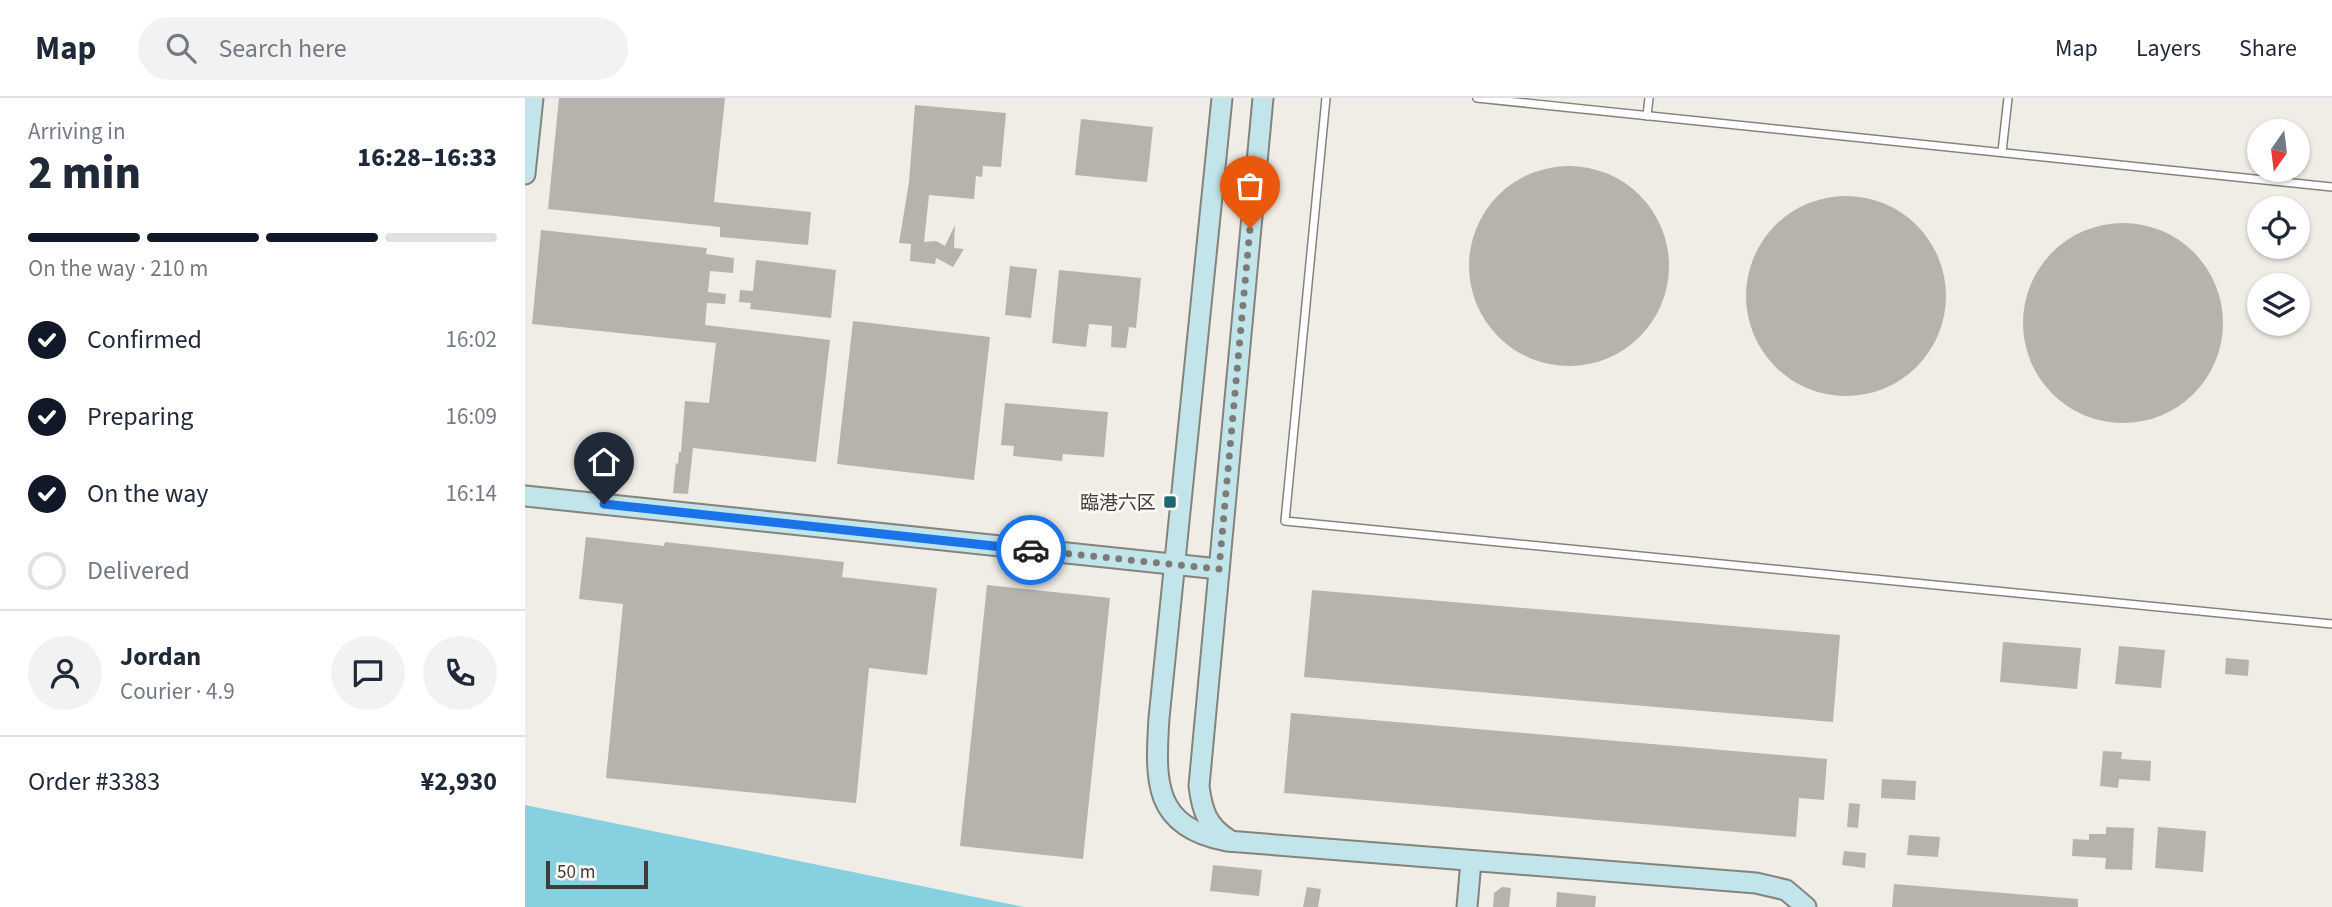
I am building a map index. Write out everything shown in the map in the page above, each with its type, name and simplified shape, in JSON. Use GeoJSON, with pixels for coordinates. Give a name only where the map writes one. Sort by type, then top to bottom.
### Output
{"type":"FeatureCollection","features":[{"type":"Feature","properties":{"kind":"street"},"geometry":{"type":"LineString","coordinates":[[525,174],[533,98]]}},
{"type":"Feature","properties":{"kind":"street"},"geometry":{"type":"LineString","coordinates":[[1222,98],[1159,718],[1158,775],[1164,798],[1175,817],[1190,830],[1209,838],[1236,842],[1756,883],[1786,890],[1806,907]]}},
{"type":"Feature","properties":{"kind":"street"},"geometry":{"type":"LineString","coordinates":[[1236,842],[1214,829],[1205,816],[1199,786],[1263,98]]}},
{"type":"Feature","properties":{"kind":"street"},"geometry":{"type":"LineString","coordinates":[[525,496],[1219,569]]}},
{"type":"Feature","properties":{"kind":"street"},"geometry":{"type":"LineString","coordinates":[[1467,907],[1471,861]]}},
{"type":"Feature","properties":{"kind":"lane"},"geometry":{"type":"LineString","coordinates":[[1326,98],[1285,521],[2332,624]]}},
{"type":"Feature","properties":{"kind":"lane"},"geometry":{"type":"LineString","coordinates":[[1478,98],[2332,187]]}},
{"type":"Feature","properties":{"kind":"lane"},"geometry":{"type":"LineString","coordinates":[[1647,116],[1649,98]]}},
{"type":"Feature","properties":{"kind":"lane"},"geometry":{"type":"LineString","coordinates":[[2002,152],[2008,98]]}},
{"type":"Feature","properties":{"kind":"water"},"geometry":{"type":"Polygon","coordinates":[[[525,805],[1024,907],[525,907],[525,805]]]}},
{"type":"Feature","properties":{"kind":"building"},"geometry":{"type":"Polygon","coordinates":[[[559,98],[725,98],[714,202],[811,212],[808,245],[720,237],[720,227],[548,209],[559,98]]]}},
{"type":"Feature","properties":{"kind":"building"},"geometry":{"type":"Polygon","coordinates":[[[915,105],[1006,113],[1001,167],[983,166],[982,177],[976,176],[974,199],[929,195],[924,242],[936,241],[945,246],[955,225],[954,248],[964,249],[953,267],[936,258],[935,264],[910,261],[911,244],[899,243],[909,182],[915,105]]]}},
{"type":"Feature","properties":{"kind":"building"},"geometry":{"type":"Polygon","coordinates":[[[1081,119],[1153,127],[1147,182],[1075,175],[1081,119]]]}},
{"type":"Feature","properties":{"kind":"building"},"geometry":{"type":"Polygon","coordinates":[[[1569,166],[1607,174],[1640,195],[1661,228],[1669,266],[1661,304],[1640,337],[1607,358],[1569,366],[1531,358],[1498,337],[1477,304],[1469,266],[1477,228],[1498,195],[1531,174],[1569,166]]]}},
{"type":"Feature","properties":{"kind":"building"},"geometry":{"type":"Polygon","coordinates":[[[1846,196],[1884,204],[1917,225],[1938,258],[1946,296],[1938,334],[1917,367],[1884,388],[1846,396],[1808,388],[1775,367],[1754,334],[1746,296],[1754,258],[1775,225],[1808,204],[1846,196]]]}},
{"type":"Feature","properties":{"kind":"building"},"geometry":{"type":"Polygon","coordinates":[[[2123,223],[2161,231],[2194,252],[2215,285],[2223,323],[2215,361],[2194,394],[2161,415],[2123,423],[2085,415],[2052,394],[2031,361],[2023,323],[2031,285],[2052,252],[2085,231],[2123,223]]]}},
{"type":"Feature","properties":{"kind":"building"},"geometry":{"type":"Polygon","coordinates":[[[541,230],[707,248],[706,254],[734,258],[733,273],[710,271],[708,292],[726,294],[725,304],[707,303],[705,325],[830,340],[816,462],[693,448],[688,494],[673,493],[676,463],[678,464],[681,452],[685,401],[709,403],[716,343],[532,324],[541,230]]]}},
{"type":"Feature","properties":{"kind":"building"},"geometry":{"type":"Polygon","coordinates":[[[756,260],[836,270],[831,318],[750,309],[751,303],[739,302],[740,290],[753,291],[756,260]]]}},
{"type":"Feature","properties":{"kind":"building"},"geometry":{"type":"Polygon","coordinates":[[[1010,266],[1037,269],[1031,318],[1005,315],[1010,266]]]}},
{"type":"Feature","properties":{"kind":"building"},"geometry":{"type":"Polygon","coordinates":[[[1059,270],[1141,278],[1136,328],[1129,327],[1126,348],[1111,347],[1112,326],[1089,324],[1086,347],[1052,343],[1059,270]]]}},
{"type":"Feature","properties":{"kind":"building"},"geometry":{"type":"Polygon","coordinates":[[[853,321],[990,337],[974,480],[837,464],[853,321]]]}},
{"type":"Feature","properties":{"kind":"building"},"geometry":{"type":"Polygon","coordinates":[[[1005,403],[1108,412],[1104,457],[1063,454],[1062,461],[1013,456],[1014,446],[1001,445],[1005,403]]]}},
{"type":"Feature","properties":{"kind":"building"},"geometry":{"type":"Polygon","coordinates":[[[586,537],[664,546],[665,542],[844,562],[842,577],[937,588],[927,675],[869,668],[856,803],[606,778],[623,604],[579,599],[586,537]]]}},
{"type":"Feature","properties":{"kind":"building"},"geometry":{"type":"Polygon","coordinates":[[[987,585],[1110,598],[1083,859],[960,846],[987,585]]]}},
{"type":"Feature","properties":{"kind":"building"},"geometry":{"type":"Polygon","coordinates":[[[1312,590],[1840,635],[1833,722],[1304,677],[1312,590]]]}},
{"type":"Feature","properties":{"kind":"building"},"geometry":{"type":"Polygon","coordinates":[[[2003,642],[2081,648],[2077,689],[2000,682],[2003,642]]]}},
{"type":"Feature","properties":{"kind":"building"},"geometry":{"type":"Polygon","coordinates":[[[2119,646],[2165,650],[2161,688],[2115,684],[2119,646]]]}},
{"type":"Feature","properties":{"kind":"building"},"geometry":{"type":"Polygon","coordinates":[[[2226,658],[2249,660],[2248,676],[2225,674],[2226,658]]]}},
{"type":"Feature","properties":{"kind":"building"},"geometry":{"type":"Polygon","coordinates":[[[1291,713],[1827,759],[1824,800],[1799,798],[1796,837],[1284,793],[1291,713]]]}},
{"type":"Feature","properties":{"kind":"building"},"geometry":{"type":"Polygon","coordinates":[[[2103,751],[2122,752],[2121,759],[2151,761],[2150,781],[2119,779],[2118,788],[2100,786],[2103,751]]]}},
{"type":"Feature","properties":{"kind":"building"},"geometry":{"type":"Polygon","coordinates":[[[1882,779],[1916,781],[1915,800],[1881,798],[1882,779]]]}},
{"type":"Feature","properties":{"kind":"building"},"geometry":{"type":"Polygon","coordinates":[[[1849,803],[1860,804],[1858,828],[1847,827],[1849,803]]]}},
{"type":"Feature","properties":{"kind":"building"},"geometry":{"type":"Polygon","coordinates":[[[2106,827],[2134,828],[2132,870],[2105,869],[2106,858],[2072,856],[2073,839],[2089,840],[2089,834],[2106,834],[2106,827]]]}},
{"type":"Feature","properties":{"kind":"building"},"geometry":{"type":"Polygon","coordinates":[[[2158,827],[2206,831],[2203,872],[2155,868],[2158,827]]]}},
{"type":"Feature","properties":{"kind":"building"},"geometry":{"type":"Polygon","coordinates":[[[1909,835],[1940,837],[1938,857],[1907,855],[1909,835]]]}},
{"type":"Feature","properties":{"kind":"building"},"geometry":{"type":"Polygon","coordinates":[[[1844,851],[1866,853],[1865,868],[1842,865],[1844,851]]]}},
{"type":"Feature","properties":{"kind":"building"},"geometry":{"type":"Polygon","coordinates":[[[1213,865],[1262,870],[1259,896],[1210,891],[1213,865]]]}},
{"type":"Feature","properties":{"kind":"building"},"geometry":{"type":"Polygon","coordinates":[[[1894,884],[2078,899],[2078,907],[1892,907],[1894,884]]]}},
{"type":"Feature","properties":{"kind":"building"},"geometry":{"type":"Polygon","coordinates":[[[1307,887],[1321,889],[1318,907],[1303,907],[1307,887]]]}},
{"type":"Feature","properties":{"kind":"building"},"geometry":{"type":"Polygon","coordinates":[[[1502,887],[1511,888],[1509,907],[1493,907],[1494,893],[1502,887]]]}},
{"type":"Feature","properties":{"kind":"building"},"geometry":{"type":"Polygon","coordinates":[[[1557,892],[1596,896],[1595,907],[1556,907],[1557,892]]]}},
{"type":"Feature","properties":{"kind":"way so far"},"geometry":{"type":"LineString","coordinates":[[1031,550],[1219,569],[1250,228]]}},
{"type":"Feature","properties":{"kind":"place","name":"臨港六区"},"geometry":{"type":"Point","coordinates":[1170,502]}},
{"type":"Feature","properties":{"kind":"route"},"geometry":{"type":"LineString","coordinates":[[604,504],[1031,550]]}}]}
